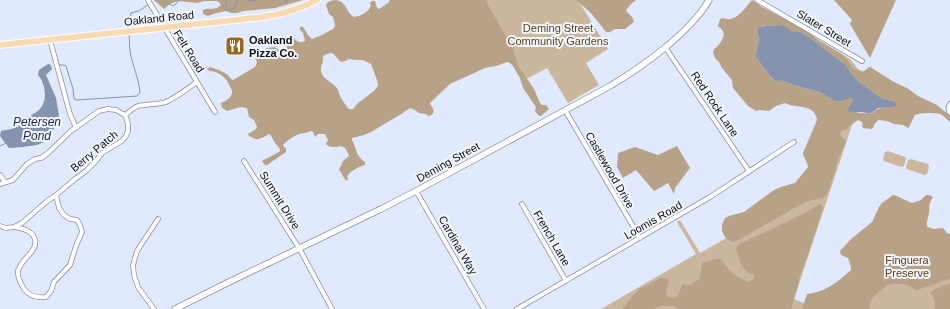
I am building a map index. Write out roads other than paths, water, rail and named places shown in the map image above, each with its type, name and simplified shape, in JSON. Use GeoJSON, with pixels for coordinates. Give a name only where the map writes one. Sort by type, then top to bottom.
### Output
{"type":"FeatureCollection","features":[{"type":"Feature","properties":{"kind":"main road","name":"Oakland Road"},"geometry":{"type":"LineString","coordinates":[[0,45],[263,17],[298,9],[317,0]]}},
{"type":"Feature","properties":{"kind":"street","name":"Felt Road"},"geometry":{"type":"LineString","coordinates":[[148,0],[215,112]]}},
{"type":"Feature","properties":{"kind":"street","name":"Deming Street"},"geometry":{"type":"LineString","coordinates":[[175,309],[416,191],[624,78],[682,33],[697,18],[709,0]]}},
{"type":"Feature","properties":{"kind":"street","name":"Slater Street"},"geometry":{"type":"LineString","coordinates":[[757,0],[862,61]]}},
{"type":"Feature","properties":{"kind":"street"},"geometry":{"type":"LineString","coordinates":[[50,40],[70,114],[76,128]]}},
{"type":"Feature","properties":{"kind":"street","name":"Red Rock Lane"},"geometry":{"type":"LineString","coordinates":[[665,47],[749,171]]}},
{"type":"Feature","properties":{"kind":"street"},"geometry":{"type":"LineString","coordinates":[[0,184],[13,180],[27,164],[48,153],[56,144],[99,111],[108,109],[116,110],[125,116],[138,106],[159,104],[168,101],[197,82]]}},
{"type":"Feature","properties":{"kind":"street"},"geometry":{"type":"LineString","coordinates":[[950,104],[948,108],[950,113]]}},
{"type":"Feature","properties":{"kind":"street","name":"Castlewood Drive"},"geometry":{"type":"LineString","coordinates":[[565,110],[640,238]]}},
{"type":"Feature","properties":{"kind":"street","name":"Berry Patch"},"geometry":{"type":"LineString","coordinates":[[14,227],[22,223],[74,179],[86,171],[102,154],[122,142],[128,131],[125,116]]}},
{"type":"Feature","properties":{"kind":"street","name":"Loomis Road"},"geometry":{"type":"LineString","coordinates":[[517,309],[710,198],[794,142]]}},
{"type":"Feature","properties":{"kind":"street","name":"Summit Drive"},"geometry":{"type":"LineString","coordinates":[[244,161],[299,248],[332,309]]}},
{"type":"Feature","properties":{"kind":"street"},"geometry":{"type":"LineString","coordinates":[[0,176],[5,182]]}},
{"type":"Feature","properties":{"kind":"street","name":"Cardinal Way"},"geometry":{"type":"LineString","coordinates":[[416,191],[484,309]]}},
{"type":"Feature","properties":{"kind":"street"},"geometry":{"type":"LineString","coordinates":[[0,226],[6,228],[14,227],[24,229],[30,232],[33,236],[36,242],[34,248],[18,271],[18,279],[30,295],[46,298],[51,291],[54,282],[70,265],[82,232],[80,225],[76,220],[70,219],[64,215],[59,208],[56,195]]}},
{"type":"Feature","properties":{"kind":"street","name":"French Lane"},"geometry":{"type":"LineString","coordinates":[[522,204],[566,281]]}},
{"type":"Feature","properties":{"kind":"street"},"geometry":{"type":"LineString","coordinates":[[154,309],[138,286],[134,275],[133,265],[137,251],[158,219]]}},
{"type":"Feature","properties":{"kind":"water"},"geometry":{"type":"Polygon","coordinates":[[[767,25],[782,25],[794,32],[800,32],[807,36],[844,64],[859,82],[883,99],[893,101],[897,105],[893,107],[878,108],[870,114],[850,112],[847,110],[852,103],[852,98],[842,101],[835,101],[820,92],[775,80],[771,77],[756,56],[759,40],[757,30],[767,25]]]}},
{"type":"Feature","properties":{"kind":"water","name":"Petersen Pond"},"geometry":{"type":"Polygon","coordinates":[[[48,64],[51,65],[52,69],[46,75],[56,98],[59,115],[52,133],[44,142],[37,145],[9,148],[0,136],[1,131],[19,126],[24,120],[42,107],[45,93],[43,83],[38,75],[39,70],[48,64]]]}},
{"type":"Feature","properties":{"kind":"waterway"},"geometry":{"type":"LineString","coordinates":[[164,0],[173,6],[179,0]]}},
{"type":"Feature","properties":{"kind":"waterway"},"geometry":{"type":"LineString","coordinates":[[226,0],[226,10],[231,10],[235,7],[237,4],[236,0]]}},
{"type":"Feature","properties":{"kind":"waterway"},"geometry":{"type":"LineString","coordinates":[[247,0],[256,0]]}},
{"type":"Feature","properties":{"kind":"waterway"},"geometry":{"type":"LineString","coordinates":[[284,0],[289,0]]}},
{"type":"Feature","properties":{"kind":"waterway"},"geometry":{"type":"LineString","coordinates":[[128,29],[131,13],[139,11],[149,4]]}},
{"type":"Feature","properties":{"kind":"waterway"},"geometry":{"type":"LineString","coordinates":[[58,65],[66,66],[73,89],[74,99],[137,96],[140,93],[131,56],[129,35]]}},
{"type":"Feature","properties":{"kind":"waterway"},"geometry":{"type":"LineString","coordinates":[[0,146],[6,143]]}},
{"type":"Feature","properties":{"kind":"place","name":"Oakland Pizza Co."},"geometry":{"type":"Point","coordinates":[235,46]}},
{"type":"Feature","properties":{"kind":"park label","name":"Deming Street Community Gardens"},"geometry":{"type":"Point","coordinates":[558,34]}},
{"type":"Feature","properties":{"kind":"park label","name":"Finguera Preserve"},"geometry":{"type":"Point","coordinates":[907,266]}}]}
